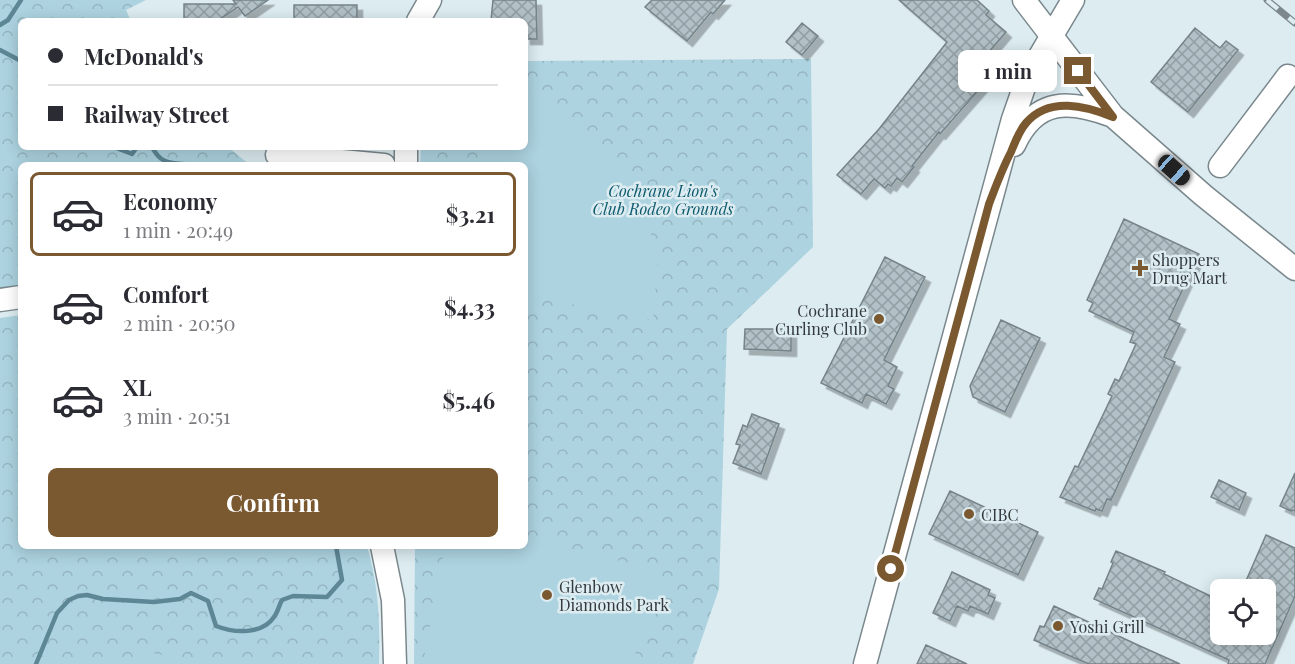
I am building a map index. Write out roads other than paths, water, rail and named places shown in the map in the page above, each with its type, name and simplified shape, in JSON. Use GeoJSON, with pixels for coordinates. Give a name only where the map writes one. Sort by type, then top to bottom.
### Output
{"type":"FeatureCollection","features":[{"type":"Feature","properties":{"kind":"street"},"geometry":{"type":"LineString","coordinates":[[420,18],[430,0]]}},
{"type":"Feature","properties":{"kind":"street"},"geometry":{"type":"LineString","coordinates":[[1024,0],[1113,117],[1203,195],[1295,269]]}},
{"type":"Feature","properties":{"kind":"street"},"geometry":{"type":"LineString","coordinates":[[865,664],[1013,119],[1028,76],[1073,0]]}},
{"type":"Feature","properties":{"kind":"street"},"geometry":{"type":"LineString","coordinates":[[1220,166],[1288,76]]}},
{"type":"Feature","properties":{"kind":"street"},"geometry":{"type":"LineString","coordinates":[[998,179],[1017,138],[1026,123],[1037,113],[1052,107],[1067,105],[1089,107],[1113,117]]}},
{"type":"Feature","properties":{"kind":"street"},"geometry":{"type":"LineString","coordinates":[[276,155],[352,162]]}},
{"type":"Feature","properties":{"kind":"street"},"geometry":{"type":"LineString","coordinates":[[0,300],[18,297]]}},
{"type":"Feature","properties":{"kind":"street"},"geometry":{"type":"LineString","coordinates":[[383,549],[393,600],[395,664]]}},
{"type":"Feature","properties":{"kind":"waterway"},"geometry":{"type":"LineString","coordinates":[[0,25],[8,20],[21,0]]}},
{"type":"Feature","properties":{"kind":"waterway"},"geometry":{"type":"LineString","coordinates":[[0,50],[18,59]]}},
{"type":"Feature","properties":{"kind":"waterway"},"geometry":{"type":"LineString","coordinates":[[122,150],[132,154],[135,150]]}},
{"type":"Feature","properties":{"kind":"waterway"},"geometry":{"type":"LineString","coordinates":[[154,150],[159,157],[169,162]]}},
{"type":"Feature","properties":{"kind":"waterway"},"geometry":{"type":"LineString","coordinates":[[36,664],[57,613],[69,600],[78,596],[154,602],[180,599],[191,593],[208,601],[216,626],[239,631],[255,630],[269,623],[277,613],[282,600],[293,596],[327,597],[342,580],[337,549]]}},
{"type":"Feature","properties":{"kind":"railway"},"geometry":{"type":"LineString","coordinates":[[1267,0],[1295,23]]}},
{"type":"Feature","properties":{"kind":"place","name":"Shoppers Drug Mart"},"geometry":{"type":"Point","coordinates":[1140,268]}},
{"type":"Feature","properties":{"kind":"place","name":"Cochrane Curling Club"},"geometry":{"type":"Point","coordinates":[879,319]}},
{"type":"Feature","properties":{"kind":"place","name":"CIBC"},"geometry":{"type":"Point","coordinates":[969,514]}},
{"type":"Feature","properties":{"kind":"place","name":"Glenbow Diamonds Park"},"geometry":{"type":"Point","coordinates":[547,595]}},
{"type":"Feature","properties":{"kind":"place","name":"Yoshi Grill"},"geometry":{"type":"Point","coordinates":[1058,626]}},
{"type":"Feature","properties":{"kind":"park label","name":"Cochrane Lion's Club Rodeo Grounds"},"geometry":{"type":"Point","coordinates":[663,199]}}]}
